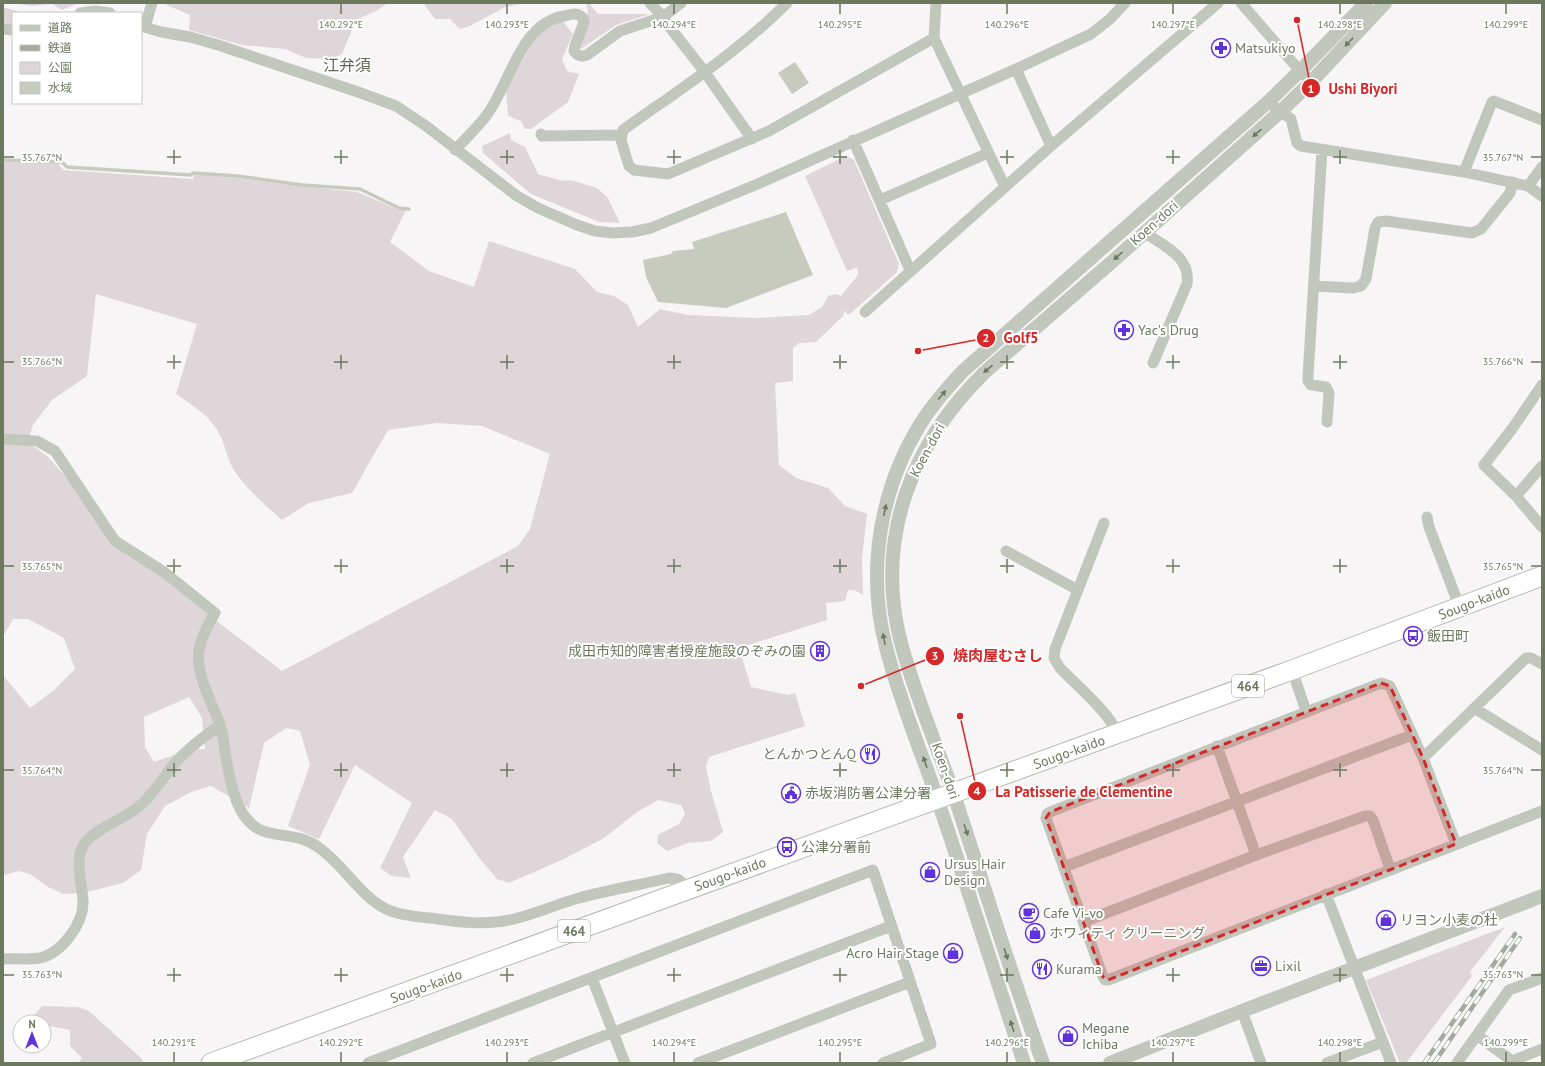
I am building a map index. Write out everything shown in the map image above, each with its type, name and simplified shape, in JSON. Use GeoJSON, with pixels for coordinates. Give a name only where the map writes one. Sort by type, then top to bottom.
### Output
{"type":"FeatureCollection","features":[{"type":"Feature","properties":{"kind":"highway","name":"Sougo-kaido"},"geometry":{"type":"LineString","coordinates":[[211,1063],[233,1059],[410,992],[1292,670],[1542,576]]}},
{"type":"Feature","properties":{"kind":"street"},"geometry":{"type":"LineString","coordinates":[[152,3],[143,26],[161,32],[190,37],[382,100],[408,113],[517,196],[538,208],[577,225],[595,231],[613,234],[651,228],[760,183],[853,140],[1016,69],[1091,34],[1110,19],[1125,3]]}},
{"type":"Feature","properties":{"kind":"street"},"geometry":{"type":"LineString","coordinates":[[650,3],[663,17],[704,71],[752,139]]}},
{"type":"Feature","properties":{"kind":"street"},"geometry":{"type":"LineString","coordinates":[[455,150],[487,115],[526,43],[535,30],[554,18],[576,14],[580,15],[584,22],[574,51],[577,55],[582,57],[620,31],[663,17],[681,3]]}},
{"type":"Feature","properties":{"kind":"street"},"geometry":{"type":"LineString","coordinates":[[787,3],[768,22],[623,130],[621,140],[629,166],[634,170],[668,174],[752,139],[934,38]]}},
{"type":"Feature","properties":{"kind":"street"},"geometry":{"type":"LineString","coordinates":[[936,3],[934,38],[1005,187]]}},
{"type":"Feature","properties":{"kind":"street"},"geometry":{"type":"LineString","coordinates":[[865,312],[910,270],[1051,146],[1218,3]]}},
{"type":"Feature","properties":{"kind":"street"},"geometry":{"type":"LineString","coordinates":[[1241,3],[1300,71],[1312,81]]}},
{"type":"Feature","properties":{"kind":"street","name":"Koen-dori"},"geometry":{"type":"LineString","coordinates":[[1043,1063],[946,796],[885,647],[878,604],[878,557],[881,529],[892,482],[901,460],[922,422],[936,402],[964,371],[1268,102],[1366,3]]}},
{"type":"Feature","properties":{"kind":"street","name":"Koen-dori"},"geometry":{"type":"LineString","coordinates":[[1024,1063],[900,638],[894,607],[892,567],[893,548],[902,503],[923,452],[949,411],[967,389],[1280,112],[1312,81],[1385,3]]}},
{"type":"Feature","properties":{"kind":"street"},"geometry":{"type":"LineString","coordinates":[[88,12],[102,12]]}},
{"type":"Feature","properties":{"kind":"street"},"geometry":{"type":"LineString","coordinates":[[1016,69],[1051,146]]}},
{"type":"Feature","properties":{"kind":"street"},"geometry":{"type":"LineString","coordinates":[[1464,172],[1492,102],[1494,101],[1542,120]]}},
{"type":"Feature","properties":{"kind":"street"},"geometry":{"type":"LineString","coordinates":[[1268,102],[1291,119],[1294,126],[1297,143],[1301,146],[1464,172],[1513,182],[1528,186],[1542,196]]}},
{"type":"Feature","properties":{"kind":"street"},"geometry":{"type":"LineString","coordinates":[[541,134],[542,136],[622,135]]}},
{"type":"Feature","properties":{"kind":"street"},"geometry":{"type":"LineString","coordinates":[[853,140],[910,270]]}},
{"type":"Feature","properties":{"kind":"street"},"geometry":{"type":"LineString","coordinates":[[1322,150],[1308,381],[1311,385],[1326,387],[1329,393],[1327,422]]}},
{"type":"Feature","properties":{"kind":"street"},"geometry":{"type":"LineString","coordinates":[[880,200],[988,153]]}},
{"type":"Feature","properties":{"kind":"street"},"geometry":{"type":"LineString","coordinates":[[1528,186],[1542,167]]}},
{"type":"Feature","properties":{"kind":"street"},"geometry":{"type":"LineString","coordinates":[[1314,286],[1353,288],[1361,286],[1366,279],[1375,228],[1378,222],[1386,221],[1472,233],[1481,229],[1510,193],[1513,182]]}},
{"type":"Feature","properties":{"kind":"street"},"geometry":{"type":"LineString","coordinates":[[1144,232],[1181,258],[1188,272],[1187,284],[1153,363]]}},
{"type":"Feature","properties":{"kind":"street"},"geometry":{"type":"LineString","coordinates":[[1542,385],[1512,429],[1484,465],[1516,496],[1542,527]]}},
{"type":"Feature","properties":{"kind":"street"},"geometry":{"type":"LineString","coordinates":[[3,439],[37,441],[55,451],[115,542],[164,572],[214,613],[204,632],[198,650],[198,667],[202,681],[220,725],[238,806],[250,824],[263,831],[289,835],[318,846],[374,901],[387,910],[418,917],[469,924],[490,923],[514,919],[579,898],[669,878],[676,878],[682,881],[688,890]]}},
{"type":"Feature","properties":{"kind":"street"},"geometry":{"type":"LineString","coordinates":[[1516,496],[1542,466]]}},
{"type":"Feature","properties":{"kind":"street"},"geometry":{"type":"LineString","coordinates":[[1427,517],[1429,527],[1460,608]]}},
{"type":"Feature","properties":{"kind":"street"},"geometry":{"type":"LineString","coordinates":[[1104,523],[1055,649],[1054,658],[1060,668],[1109,719],[1116,729],[1117,734]]}},
{"type":"Feature","properties":{"kind":"street"},"geometry":{"type":"LineString","coordinates":[[1006,551],[1078,590]]}},
{"type":"Feature","properties":{"kind":"street"},"geometry":{"type":"LineString","coordinates":[[1423,758],[1526,658],[1531,658],[1542,664]]}},
{"type":"Feature","properties":{"kind":"street"},"geometry":{"type":"LineString","coordinates":[[1292,670],[1306,711]]}},
{"type":"Feature","properties":{"kind":"street"},"geometry":{"type":"LineString","coordinates":[[1456,844],[1423,758],[1390,686],[1381,683],[1216,746],[1050,812],[1047,814],[1046,818],[1103,977],[1105,980],[1108,980],[1542,811]]}},
{"type":"Feature","properties":{"kind":"street"},"geometry":{"type":"LineString","coordinates":[[1474,708],[1542,750]]}},
{"type":"Feature","properties":{"kind":"street"},"geometry":{"type":"LineString","coordinates":[[3,958],[40,958],[54,951],[67,940],[77,925],[83,903],[79,863],[80,853],[85,843],[92,835],[138,808],[163,781],[176,762],[203,737],[220,725]]}},
{"type":"Feature","properties":{"kind":"street"},"geometry":{"type":"LineString","coordinates":[[1064,867],[1237,800],[1412,735]]}},
{"type":"Feature","properties":{"kind":"street"},"geometry":{"type":"LineString","coordinates":[[1216,746],[1256,855]]}},
{"type":"Feature","properties":{"kind":"street"},"geometry":{"type":"LineString","coordinates":[[1083,922],[1256,855],[1365,816],[1370,816],[1372,820],[1390,869]]}},
{"type":"Feature","properties":{"kind":"street"},"geometry":{"type":"LineString","coordinates":[[368,1063],[873,870],[931,1044],[883,1063]]}},
{"type":"Feature","properties":{"kind":"street"},"geometry":{"type":"LineString","coordinates":[[1326,894],[1391,1063]]}},
{"type":"Feature","properties":{"kind":"street"},"geometry":{"type":"LineString","coordinates":[[1110,1063],[1542,896]]}},
{"type":"Feature","properties":{"kind":"street"},"geometry":{"type":"LineString","coordinates":[[533,1063],[891,926]]}},
{"type":"Feature","properties":{"kind":"street"},"geometry":{"type":"LineString","coordinates":[[592,978],[625,1063]]}},
{"type":"Feature","properties":{"kind":"street"},"geometry":{"type":"LineString","coordinates":[[1457,1063],[1509,990],[1542,978]]}},
{"type":"Feature","properties":{"kind":"street"},"geometry":{"type":"LineString","coordinates":[[698,1063],[910,982]]}},
{"type":"Feature","properties":{"kind":"street"},"geometry":{"type":"LineString","coordinates":[[1242,1011],[1261,1063]]}},
{"type":"Feature","properties":{"kind":"street"},"geometry":{"type":"LineString","coordinates":[[1477,1035],[1512,1060],[1542,1049]]}},
{"type":"Feature","properties":{"kind":"street"},"geometry":{"type":"LineString","coordinates":[[1327,1063],[1383,1042]]}},
{"type":"Feature","properties":{"kind":"highlighted area"},"geometry":{"type":"Polygon","coordinates":[[[1381,683],[1390,686],[1423,758],[1456,844],[1108,980],[1103,977],[1046,818],[1050,812],[1381,683]]]}},
{"type":"Feature","properties":{"kind":"green space"},"geometry":{"type":"Polygon","coordinates":[[[11,3],[79,3],[62,10],[52,4],[33,6],[11,3]]]}},
{"type":"Feature","properties":{"kind":"green space"},"geometry":{"type":"Polygon","coordinates":[[[162,3],[388,3],[376,11],[356,20],[342,54],[332,59],[306,58],[285,49],[242,45],[189,30],[190,15],[162,3]]]}},
{"type":"Feature","properties":{"kind":"green space"},"geometry":{"type":"Polygon","coordinates":[[[423,3],[525,3],[505,7],[470,26],[460,29],[450,19],[435,19],[423,3]]]}},
{"type":"Feature","properties":{"kind":"green space"},"geometry":{"type":"Polygon","coordinates":[[[586,3],[589,3],[598,14],[650,14],[616,25],[581,49],[580,47],[588,14],[586,3]]]}},
{"type":"Feature","properties":{"kind":"green space"},"geometry":{"type":"Polygon","coordinates":[[[3,7],[20,12],[12,12],[12,25],[3,23],[3,7]]]}},
{"type":"Feature","properties":{"kind":"green space"},"geometry":{"type":"Polygon","coordinates":[[[561,19],[573,34],[562,59],[567,71],[579,74],[568,102],[531,129],[525,129],[521,121],[508,116],[506,88],[539,32],[561,19]]]}},
{"type":"Feature","properties":{"kind":"green space"},"geometry":{"type":"Polygon","coordinates":[[[510,133],[511,140],[525,147],[538,174],[562,181],[571,180],[597,188],[608,198],[620,223],[599,222],[531,194],[483,153],[482,146],[510,133]]]}},
{"type":"Feature","properties":{"kind":"green space"},"geometry":{"type":"Polygon","coordinates":[[[846,156],[854,160],[899,264],[897,272],[850,314],[847,314],[845,310],[843,316],[816,342],[799,343],[793,348],[793,381],[775,383],[779,465],[796,478],[828,488],[845,506],[867,514],[862,558],[863,595],[854,590],[848,590],[845,601],[826,603],[827,620],[739,648],[751,687],[788,695],[795,693],[805,726],[709,757],[706,767],[711,791],[723,832],[711,841],[688,843],[667,851],[657,843],[658,835],[679,824],[685,814],[681,805],[658,800],[637,812],[604,838],[564,859],[509,883],[497,879],[480,859],[452,819],[435,810],[403,857],[411,878],[392,876],[380,868],[412,803],[355,765],[319,839],[288,826],[310,765],[300,731],[286,728],[264,743],[249,808],[211,786],[191,792],[165,806],[147,834],[141,870],[123,883],[83,893],[63,894],[48,887],[30,874],[19,871],[3,875],[3,675],[30,708],[54,690],[75,669],[64,638],[28,619],[13,619],[3,637],[3,162],[58,163],[63,170],[193,179],[194,174],[357,192],[397,209],[406,210],[390,242],[429,271],[474,287],[489,241],[575,269],[597,292],[614,296],[628,305],[638,327],[660,309],[688,315],[756,318],[809,315],[822,307],[828,296],[836,294],[841,296],[858,275],[857,267],[847,271],[805,176],[846,156]],[[96,294],[87,376],[52,400],[33,425],[27,444],[36,448],[48,457],[80,493],[109,540],[126,555],[161,574],[205,612],[282,671],[518,546],[530,529],[550,454],[482,426],[437,423],[388,430],[352,493],[309,503],[282,520],[242,482],[230,463],[220,435],[212,422],[176,394],[197,324],[96,294]],[[189,697],[144,717],[145,747],[154,762],[191,749],[205,749],[202,718],[189,697]]]}},
{"type":"Feature","properties":{"kind":"green space"},"geometry":{"type":"Polygon","coordinates":[[[1505,927],[1470,972],[1472,976],[1406,1063],[1400,1063],[1366,980],[1505,927]]]}},
{"type":"Feature","properties":{"kind":"green space"},"geometry":{"type":"Polygon","coordinates":[[[42,1006],[78,1007],[89,1011],[142,1059],[144,1063],[78,1063],[82,1058],[70,1046],[70,1030],[52,1026],[52,1014],[36,1014],[42,1006]]]}},
{"type":"Feature","properties":{"kind":"water"},"geometry":{"type":"Polygon","coordinates":[[[795,62],[809,83],[792,94],[778,73],[795,62]]]}},
{"type":"Feature","properties":{"kind":"water"},"geometry":{"type":"Polygon","coordinates":[[[786,212],[813,275],[726,308],[658,302],[646,277],[643,260],[671,254],[673,251],[694,249],[692,242],[786,212]]]}},
{"type":"Feature","properties":{"kind":"waterway"},"geometry":{"type":"LineString","coordinates":[[3,160],[62,162],[67,167],[191,175],[193,173],[237,176],[302,185],[360,189],[399,208],[409,209]]}},
{"type":"Feature","properties":{"kind":"railway"},"geometry":{"type":"LineString","coordinates":[[1424,1063],[1515,934]]}},
{"type":"Feature","properties":{"kind":"railway"},"geometry":{"type":"LineString","coordinates":[[1434,1063],[1520,938]]}},
{"type":"Feature","properties":{"kind":"place","name":"Ushi Biyori"},"geometry":{"type":"Point","coordinates":[1297,20]}},
{"type":"Feature","properties":{"kind":"place","name":"Matsukiyo"},"geometry":{"type":"Point","coordinates":[1221,48]}},
{"type":"Feature","properties":{"kind":"place","name":"Yac's Drug"},"geometry":{"type":"Point","coordinates":[1124,330]}},
{"type":"Feature","properties":{"kind":"place","name":"Golf5"},"geometry":{"type":"Point","coordinates":[918,351]}},
{"type":"Feature","properties":{"kind":"place","name":"飯田町"},"geometry":{"type":"Point","coordinates":[1413,636]}},
{"type":"Feature","properties":{"kind":"place","name":"成田市知的障害者授産施設のぞみの園"},"geometry":{"type":"Point","coordinates":[820,651]}},
{"type":"Feature","properties":{"kind":"place","name":"焼肉屋むさし"},"geometry":{"type":"Point","coordinates":[861,686]}},
{"type":"Feature","properties":{"kind":"place","name":"La Patisserie de Clementine"},"geometry":{"type":"Point","coordinates":[960,716]}},
{"type":"Feature","properties":{"kind":"place","name":"とんかつとんQ"},"geometry":{"type":"Point","coordinates":[870,754]}},
{"type":"Feature","properties":{"kind":"place","name":"赤坂消防署公津分署"},"geometry":{"type":"Point","coordinates":[791,793]}},
{"type":"Feature","properties":{"kind":"place","name":"公津分署前"},"geometry":{"type":"Point","coordinates":[787,847]}},
{"type":"Feature","properties":{"kind":"place","name":"Ursus Hair Design"},"geometry":{"type":"Point","coordinates":[930,872]}},
{"type":"Feature","properties":{"kind":"place","name":"Cafe Vi-vo"},"geometry":{"type":"Point","coordinates":[1029,913]}},
{"type":"Feature","properties":{"kind":"place","name":"リヨン小麦の杜"},"geometry":{"type":"Point","coordinates":[1386,920]}},
{"type":"Feature","properties":{"kind":"place","name":"ホワィティ クリーニング"},"geometry":{"type":"Point","coordinates":[1035,933]}},
{"type":"Feature","properties":{"kind":"place","name":"Acro Hair Stage"},"geometry":{"type":"Point","coordinates":[953,953]}},
{"type":"Feature","properties":{"kind":"place","name":"Lixil"},"geometry":{"type":"Point","coordinates":[1261,966]}},
{"type":"Feature","properties":{"kind":"place","name":"Kurama"},"geometry":{"type":"Point","coordinates":[1042,969]}},
{"type":"Feature","properties":{"kind":"place","name":"Megane Ichiba"},"geometry":{"type":"Point","coordinates":[1068,1036]}},
{"type":"Feature","properties":{"kind":"district","name":"江弁須"},"geometry":{"type":"Point","coordinates":[347,65]}}]}
